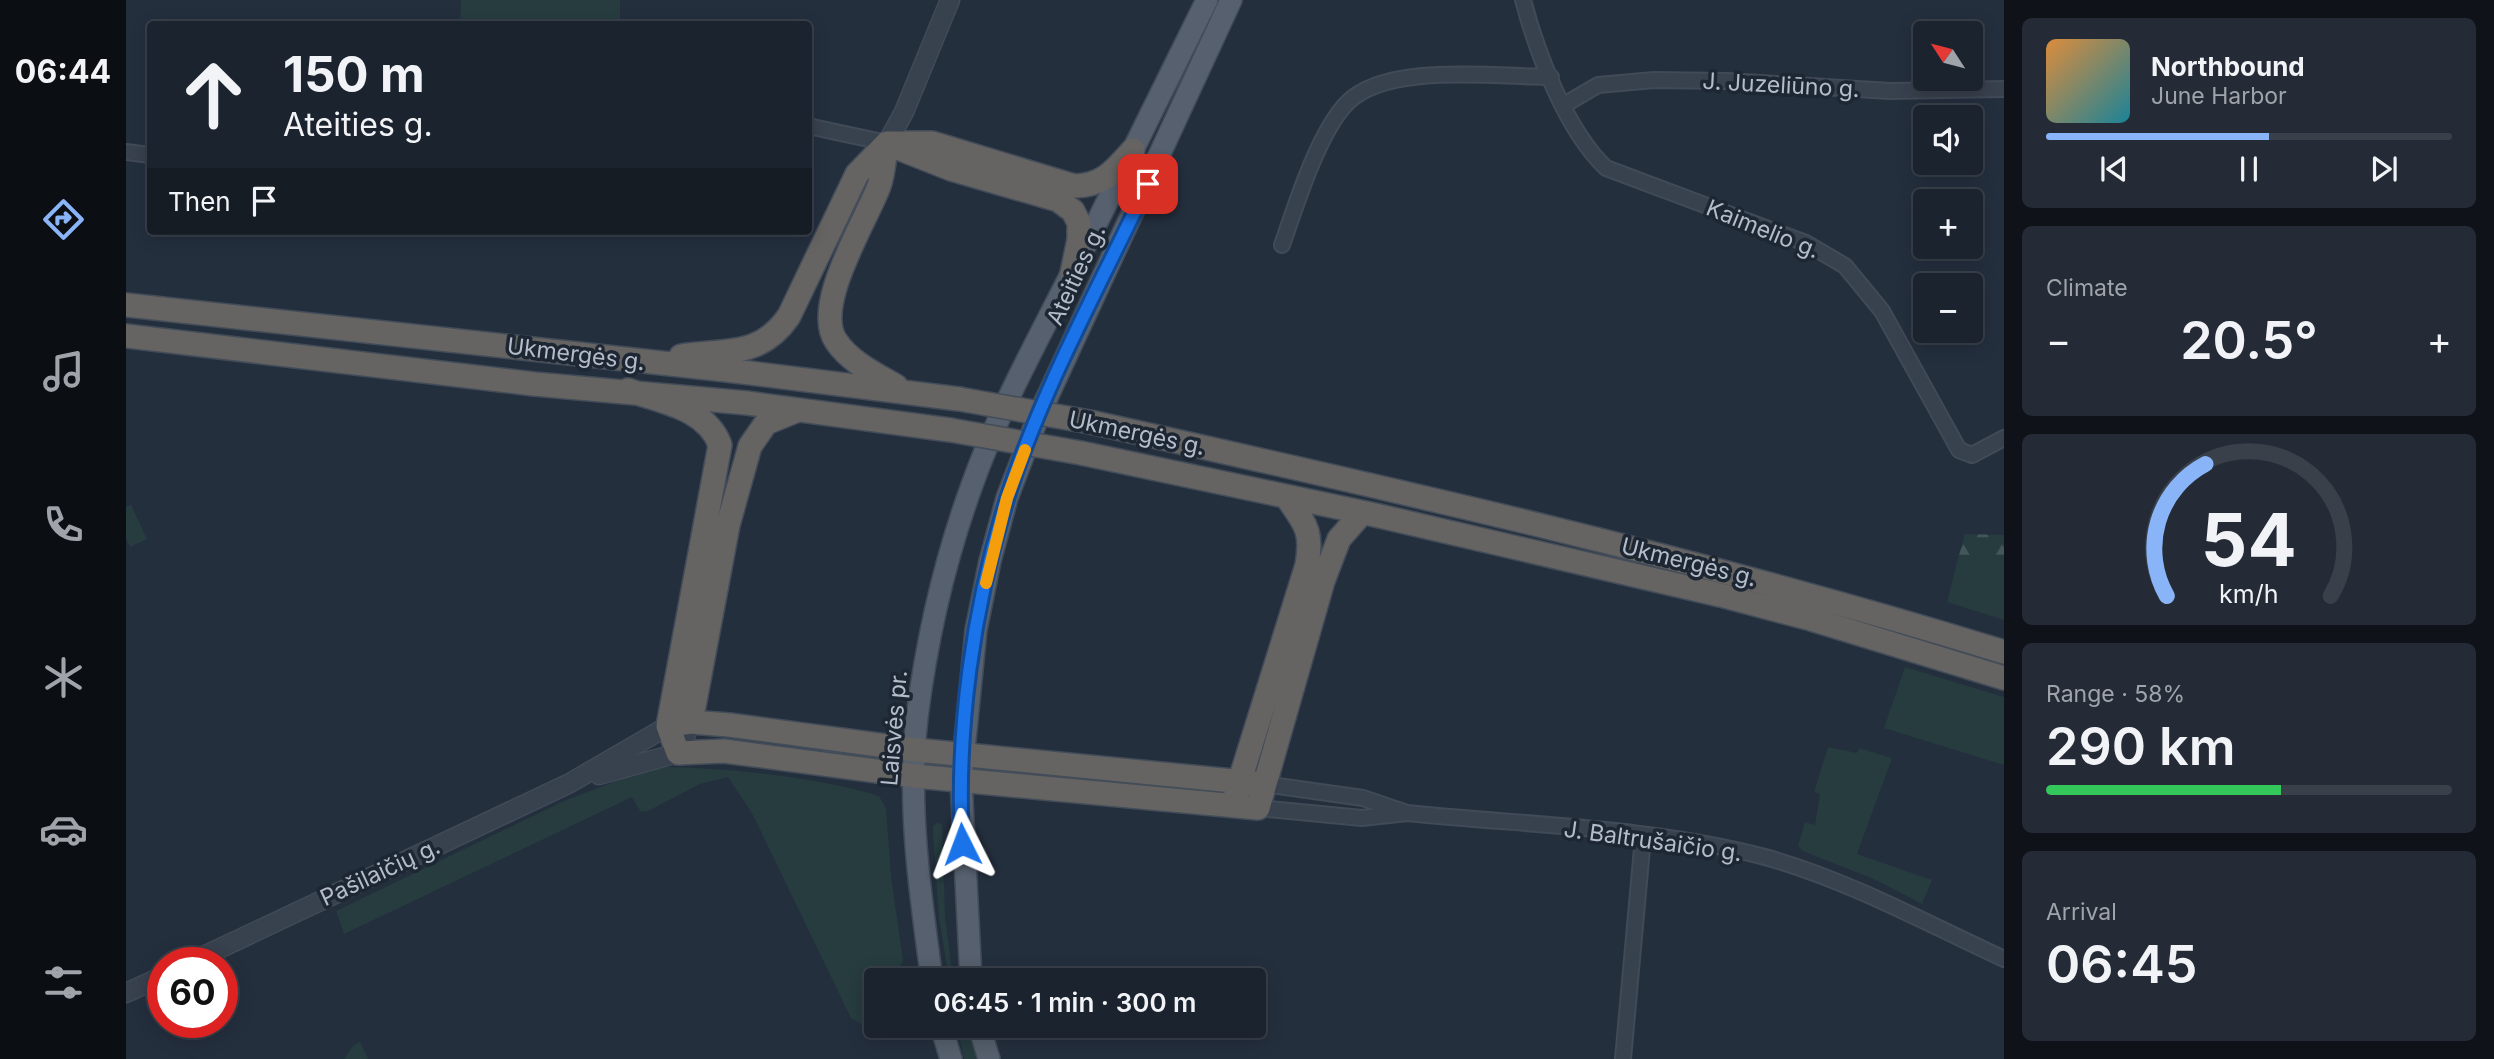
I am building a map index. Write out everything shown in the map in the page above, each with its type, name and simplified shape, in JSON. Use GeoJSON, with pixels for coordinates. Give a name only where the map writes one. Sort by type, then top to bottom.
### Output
{"type":"FeatureCollection","features":[{"type":"Feature","properties":{"kind":"highway"},"geometry":{"type":"LineString","coordinates":[[640,362],[738,351],[765,342],[777,333],[789,316],[857,174],[887,143],[932,143],[1074,186],[1098,183],[1114,172],[1133,150]]}},
{"type":"Feature","properties":{"kind":"highway"},"geometry":{"type":"LineString","coordinates":[[887,143],[933,163],[1058,200],[1073,211],[1079,223],[1072,273]]}},
{"type":"Feature","properties":{"kind":"highway"},"geometry":{"type":"LineString","coordinates":[[887,143],[880,183],[834,289],[830,323],[836,342],[847,353],[863,367],[905,391]]}},
{"type":"Feature","properties":{"kind":"highway","name":"Ukmergės g."},"geometry":{"type":"LineString","coordinates":[[126,305],[905,391],[1090,422],[1525,520],[1814,594],[2004,652]]}},
{"type":"Feature","properties":{"kind":"highway","name":"Ukmergės g."},"geometry":{"type":"LineString","coordinates":[[126,336],[534,384],[628,390],[801,409],[950,430],[1081,453],[1286,496],[1720,595],[1811,619],[2004,678]]}},
{"type":"Feature","properties":{"kind":"highway"},"geometry":{"type":"LineString","coordinates":[[628,390],[699,416],[716,432],[720,445],[668,726],[678,753],[724,751],[915,776],[1258,808],[1327,569],[1339,539],[1362,513]]}},
{"type":"Feature","properties":{"kind":"highway"},"geometry":{"type":"LineString","coordinates":[[691,722],[728,525],[750,446],[766,423],[801,409]]}},
{"type":"Feature","properties":{"kind":"highway"},"geometry":{"type":"LineString","coordinates":[[1232,806],[1307,565],[1311,541],[1303,521],[1286,496]]}},
{"type":"Feature","properties":{"kind":"highway"},"geometry":{"type":"LineString","coordinates":[[668,726],[691,722],[916,750],[1264,784]]}},
{"type":"Feature","properties":{"kind":"main road","name":"Ateities g."},"geometry":{"type":"LineString","coordinates":[[972,485],[1007,404],[1207,0]]}},
{"type":"Feature","properties":{"kind":"main road","name":"Ateities g."},"geometry":{"type":"LineString","coordinates":[[962,754],[976,630],[1007,498],[1038,417],[1231,0]]}},
{"type":"Feature","properties":{"kind":"main road","name":"Laisvės pr."},"geometry":{"type":"LineString","coordinates":[[931,968],[916,833],[917,718],[930,638],[947,564],[972,485]]}},
{"type":"Feature","properties":{"kind":"main road"},"geometry":{"type":"LineString","coordinates":[[962,754],[970,968]]}},
{"type":"Feature","properties":{"kind":"main road"},"geometry":{"type":"LineString","coordinates":[[945,1038],[951,1059]]}},
{"type":"Feature","properties":{"kind":"main road"},"geometry":{"type":"LineString","coordinates":[[983,1038],[989,1059]]}},
{"type":"Feature","properties":{"kind":"street"},"geometry":{"type":"LineString","coordinates":[[812,127],[887,143],[904,112],[950,0]]}},
{"type":"Feature","properties":{"kind":"street","name":"Kaimelio g."},"geometry":{"type":"LineString","coordinates":[[1523,0],[1564,105],[1587,150],[1606,168],[1806,243],[1845,266],[1882,311],[1959,450],[1972,455],[2004,438]]}},
{"type":"Feature","properties":{"kind":"street"},"geometry":{"type":"LineString","coordinates":[[1282,245],[1336,118],[1357,95],[1370,88],[1415,78],[1551,77]]}},
{"type":"Feature","properties":{"kind":"street","name":"J. Juzeliūno g."},"geometry":{"type":"LineString","coordinates":[[1564,105],[1598,85],[1654,80],[1890,90],[2004,89]]}},
{"type":"Feature","properties":{"kind":"street"},"geometry":{"type":"LineString","coordinates":[[126,152],[147,155]]}},
{"type":"Feature","properties":{"kind":"street"},"geometry":{"type":"LineString","coordinates":[[678,753],[691,722]]}},
{"type":"Feature","properties":{"kind":"street","name":"Pašilaičių g."},"geometry":{"type":"LineString","coordinates":[[223,947],[570,783],[668,726]]}},
{"type":"Feature","properties":{"kind":"street","name":"Pašilaičių g."},"geometry":{"type":"LineString","coordinates":[[570,783],[678,753]]}},
{"type":"Feature","properties":{"kind":"street","name":"J. Baltrušaičio g."},"geometry":{"type":"LineString","coordinates":[[1264,784],[1363,798],[1407,813]]}},
{"type":"Feature","properties":{"kind":"street","name":"J. Baltrušaičio g."},"geometry":{"type":"LineString","coordinates":[[1258,808],[1362,818],[1407,813],[1713,845],[1767,858],[1887,905],[2004,959]]}},
{"type":"Feature","properties":{"kind":"street"},"geometry":{"type":"LineString","coordinates":[[1623,1059],[1643,837]]}},
{"type":"Feature","properties":{"kind":"street"},"geometry":{"type":"LineString","coordinates":[[126,993],[147,983]]}},
{"type":"Feature","properties":{"kind":"green space"},"geometry":{"type":"Polygon","coordinates":[[[461,0],[620,0],[620,21],[460,21],[461,0]]]}},
{"type":"Feature","properties":{"kind":"green space"},"geometry":{"type":"Polygon","coordinates":[[[131,505],[147,539],[130,547],[126,538],[126,507],[131,505]]]}},
{"type":"Feature","properties":{"kind":"green space"},"geometry":{"type":"Polygon","coordinates":[[[1965,534],[2004,535],[2004,555],[1978,555],[1956,566],[1965,534]]]}},
{"type":"Feature","properties":{"kind":"green space"},"geometry":{"type":"Polygon","coordinates":[[[1978,555],[2004,555],[2004,620],[1947,602],[1956,566],[1978,555]]]}},
{"type":"Feature","properties":{"kind":"green space"},"geometry":{"type":"Polygon","coordinates":[[[1905,667],[2004,697],[2004,765],[1884,728],[1905,667]]]}},
{"type":"Feature","properties":{"kind":"green space"},"geometry":{"type":"Polygon","coordinates":[[[1828,747],[1857,753],[1859,748],[1892,758],[1857,854],[1932,880],[1922,904],[1876,880],[1803,851],[1798,846],[1805,822],[1815,825],[1820,794],[1814,792],[1828,747]]]}},
{"type":"Feature","properties":{"kind":"green space"},"geometry":{"type":"Polygon","coordinates":[[[653,767],[706,768],[767,774],[828,783],[879,796],[886,808],[891,876],[903,961],[899,968],[864,968],[864,1022],[861,1024],[851,1018],[753,815],[728,777],[700,784],[648,811],[641,812],[632,797],[344,934],[336,911],[564,801],[653,767]]]}},
{"type":"Feature","properties":{"kind":"green space"},"geometry":{"type":"Polygon","coordinates":[[[942,824],[945,916],[952,968],[947,968],[939,917],[933,826],[942,824]]]}},
{"type":"Feature","properties":{"kind":"green space"},"geometry":{"type":"Polygon","coordinates":[[[960,1038],[970,1038],[978,1059],[964,1059],[960,1038]]]}},
{"type":"Feature","properties":{"kind":"green space"},"geometry":{"type":"Polygon","coordinates":[[[360,1042],[368,1059],[344,1059],[353,1046],[360,1042]]]}},
{"type":"Feature","properties":{"kind":"slow traffic"},"geometry":{"type":"LineString","coordinates":[[986,583],[1007,498],[1025,450]]}},
{"type":"Feature","properties":{"kind":"route"},"geometry":{"type":"LineString","coordinates":[[962,844],[964,723],[976,630],[990,561],[1007,498],[1038,417],[1148,184]]}}]}
